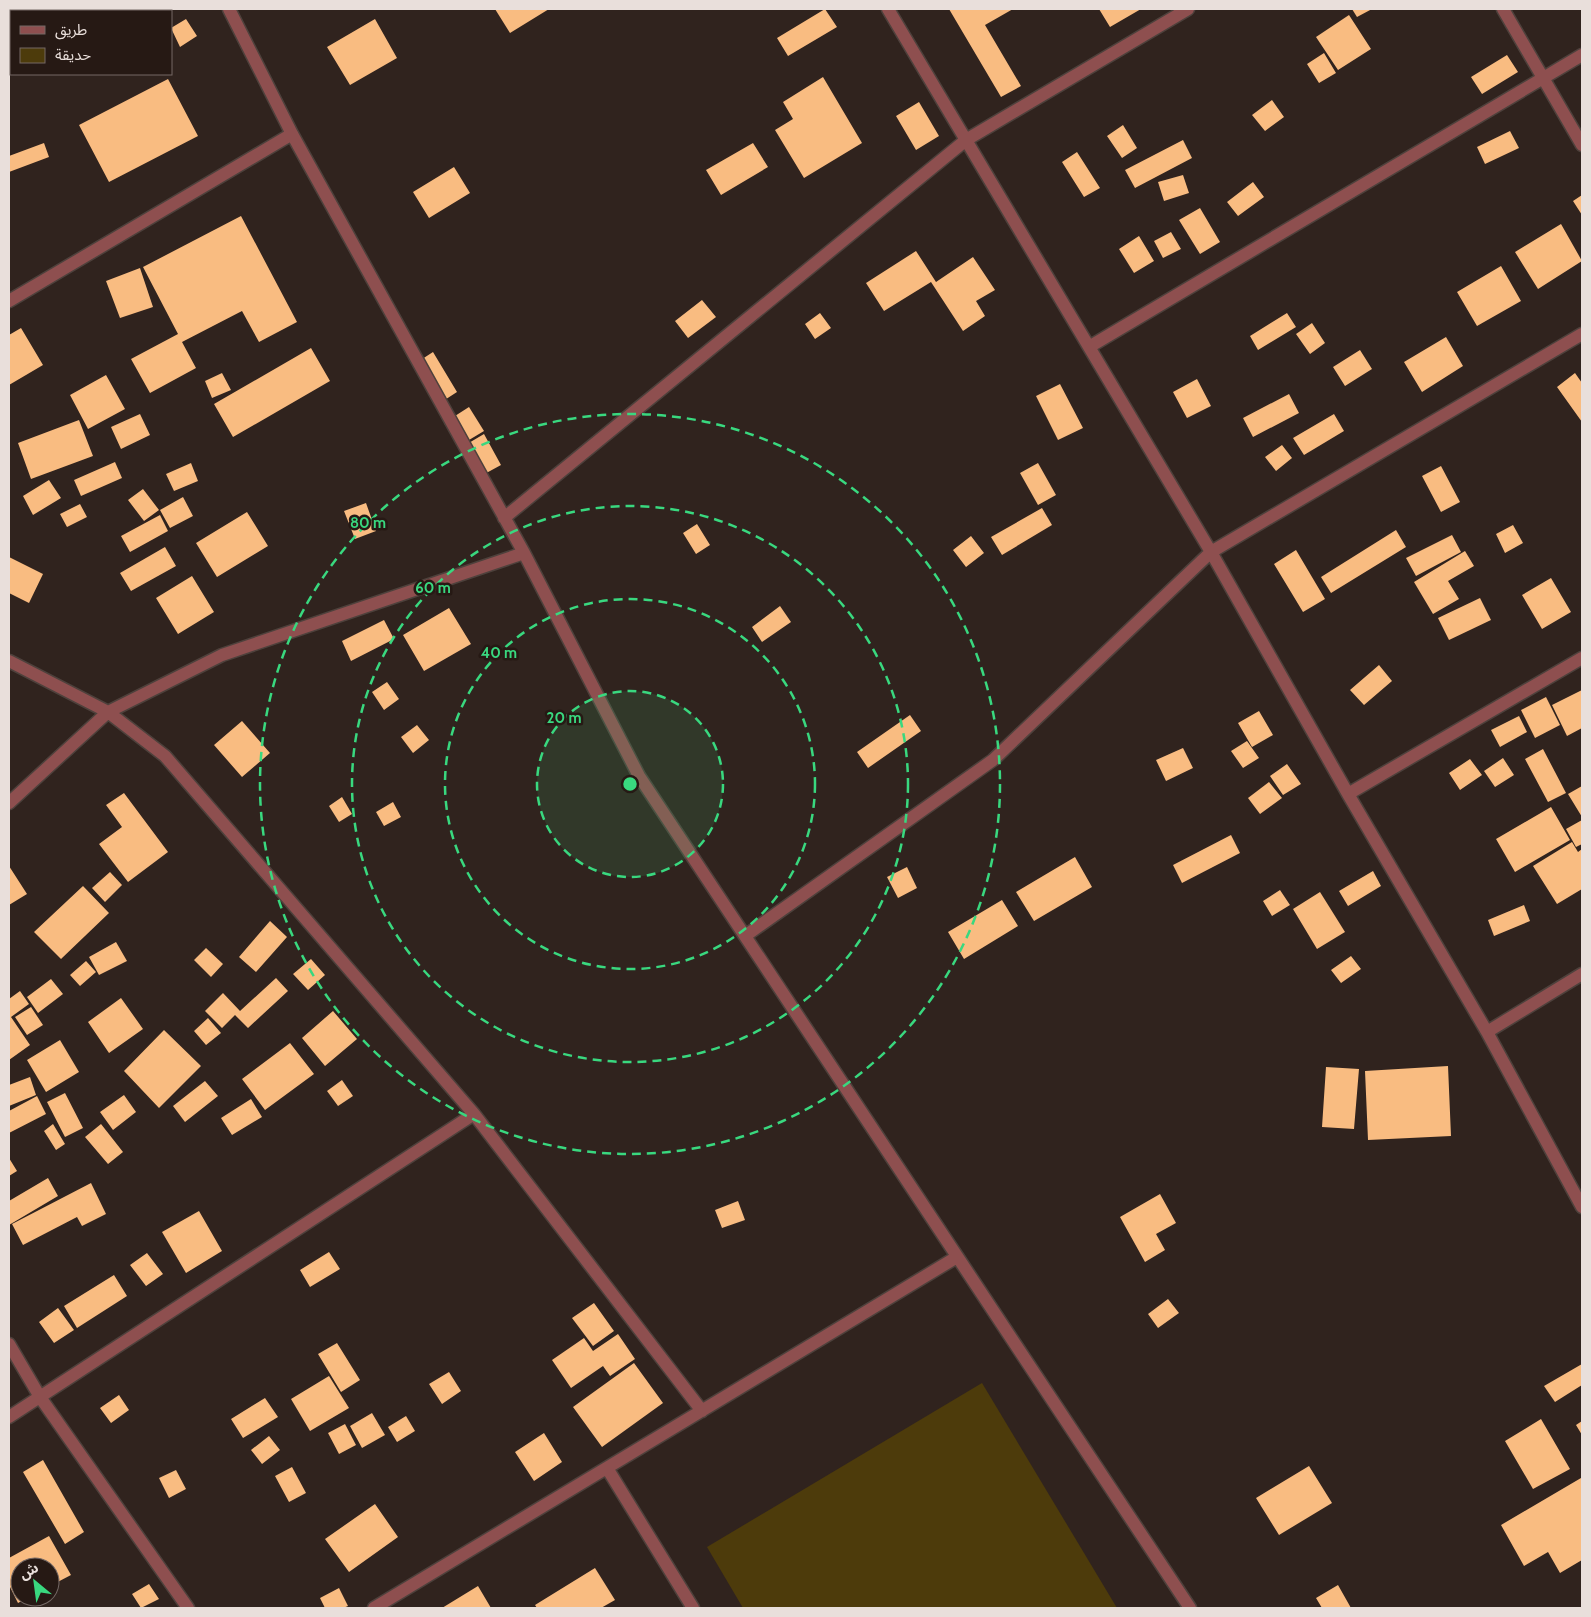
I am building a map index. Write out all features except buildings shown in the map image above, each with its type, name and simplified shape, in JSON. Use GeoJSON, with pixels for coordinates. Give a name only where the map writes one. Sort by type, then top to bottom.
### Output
{"type":"FeatureCollection","features":[{"type":"Feature","properties":{"kind":"street"},"geometry":{"type":"LineString","coordinates":[[229,9],[292,134],[524,553],[639,776],[1190,1608]]}},
{"type":"Feature","properties":{"kind":"street"},"geometry":{"type":"LineString","coordinates":[[888,9],[1211,552],[1348,794],[1487,1032],[1582,1207]]}},
{"type":"Feature","properties":{"kind":"street"},"geometry":{"type":"LineString","coordinates":[[504,518],[966,140],[1188,9]]}},
{"type":"Feature","properties":{"kind":"street"},"geometry":{"type":"LineString","coordinates":[[1503,9],[1582,145]]}},
{"type":"Feature","properties":{"kind":"street"},"geometry":{"type":"LineString","coordinates":[[1089,347],[1582,55]]}},
{"type":"Feature","properties":{"kind":"street"},"geometry":{"type":"LineString","coordinates":[[9,301],[292,134]]}},
{"type":"Feature","properties":{"kind":"street"},"geometry":{"type":"LineString","coordinates":[[745,936],[993,760],[1211,552],[1582,334]]}},
{"type":"Feature","properties":{"kind":"street"},"geometry":{"type":"LineString","coordinates":[[9,803],[108,712],[222,655],[524,553]]}},
{"type":"Feature","properties":{"kind":"street"},"geometry":{"type":"LineString","coordinates":[[1348,794],[1582,658]]}},
{"type":"Feature","properties":{"kind":"street"},"geometry":{"type":"LineString","coordinates":[[9,660],[108,712],[165,756],[474,1114],[702,1411]]}},
{"type":"Feature","properties":{"kind":"street"},"geometry":{"type":"LineString","coordinates":[[1487,1032],[1582,974]]}},
{"type":"Feature","properties":{"kind":"street"},"geometry":{"type":"LineString","coordinates":[[9,1417],[474,1114]]}},
{"type":"Feature","properties":{"kind":"street"},"geometry":{"type":"LineString","coordinates":[[374,1608],[957,1258]]}},
{"type":"Feature","properties":{"kind":"street"},"geometry":{"type":"LineString","coordinates":[[9,1344],[40,1397],[188,1608]]}},
{"type":"Feature","properties":{"kind":"street"},"geometry":{"type":"LineString","coordinates":[[607,1468],[693,1608]]}},
{"type":"Feature","properties":{"kind":"green space"},"geometry":{"type":"Polygon","coordinates":[[[982,1383],[1117,1608],[743,1608],[707,1547],[982,1383]]]}}]}
